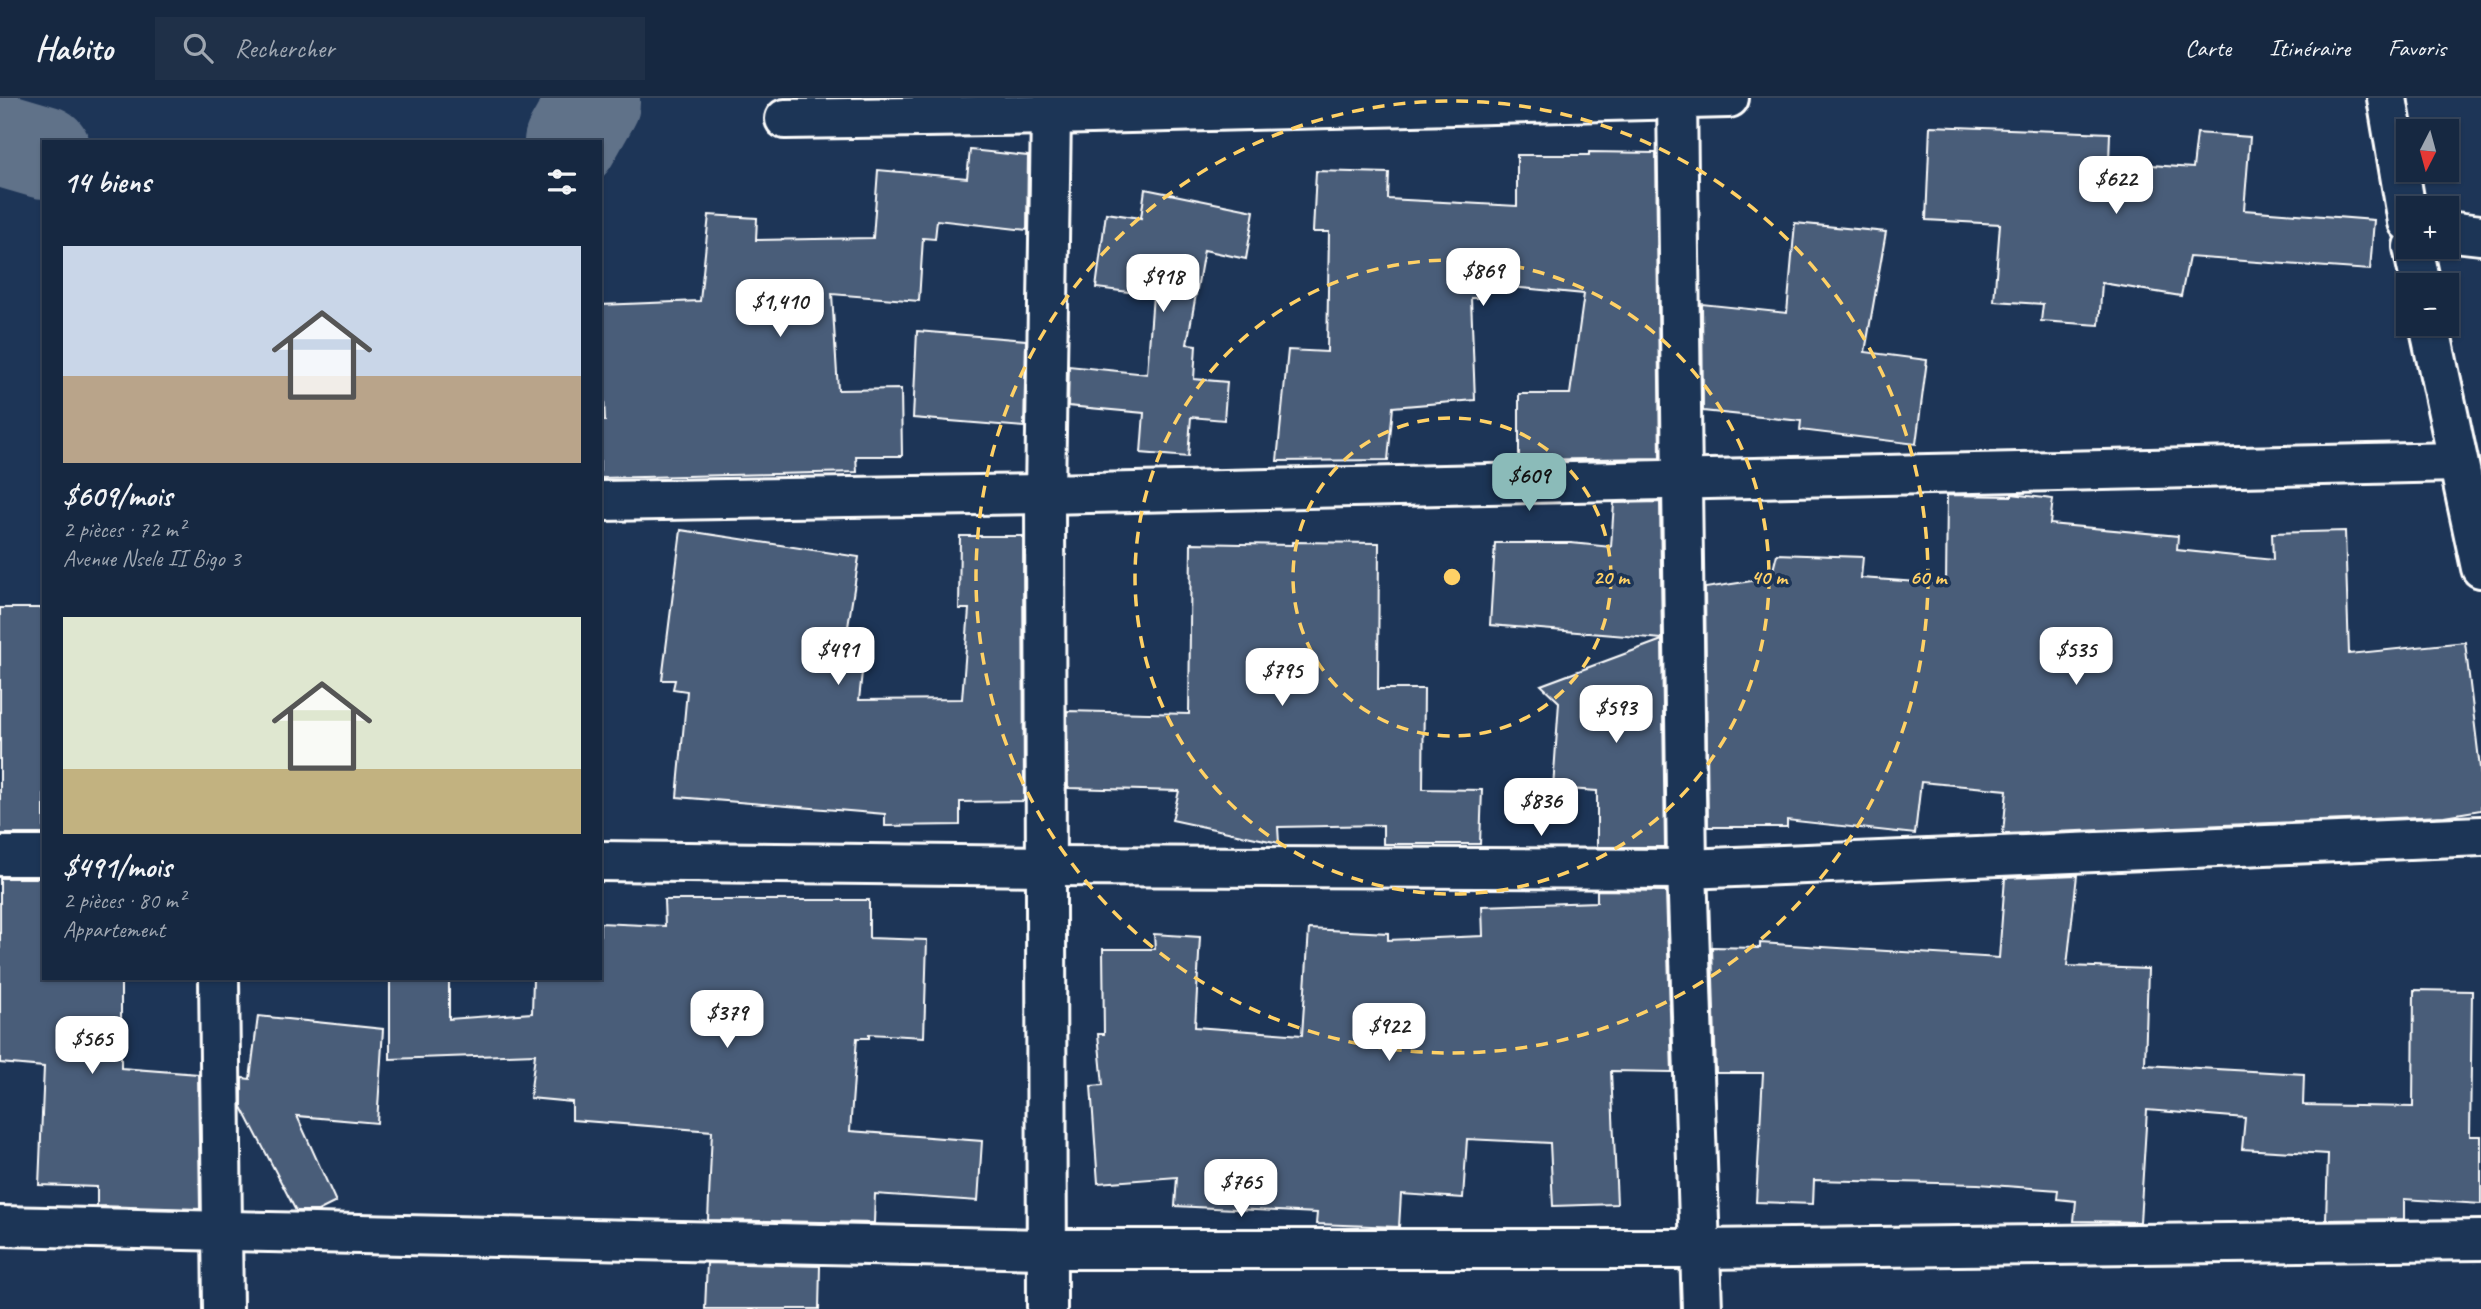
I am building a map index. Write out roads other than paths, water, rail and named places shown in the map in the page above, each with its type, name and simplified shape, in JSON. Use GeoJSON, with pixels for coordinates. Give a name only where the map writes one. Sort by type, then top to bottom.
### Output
{"type":"FeatureCollection","features":[{"type":"Feature","properties":{"kind":"street"},"geometry":{"type":"LineString","coordinates":[[785,119],[1729,98]]}},
{"type":"Feature","properties":{"kind":"street"},"geometry":{"type":"LineString","coordinates":[[2387,98],[2404,196]]}},
{"type":"Feature","properties":{"kind":"street"},"geometry":{"type":"LineString","coordinates":[[1677,99],[1687,869],[1702,1309]]}},
{"type":"Feature","properties":{"kind":"street"},"geometry":{"type":"LineString","coordinates":[[1047,1309],[1045,494],[1051,115]]}},
{"type":"Feature","properties":{"kind":"street"},"geometry":{"type":"LineString","coordinates":[[2459,232],[2481,235]]}},
{"type":"Feature","properties":{"kind":"street"},"geometry":{"type":"LineString","coordinates":[[2432,336],[2481,568]]}},
{"type":"Feature","properties":{"kind":"street"},"geometry":{"type":"LineString","coordinates":[[602,500],[1045,494],[2458,462]]}},
{"type":"Feature","properties":{"kind":"street"},"geometry":{"type":"LineString","coordinates":[[602,861],[1687,869],[2481,836]]}},
{"type":"Feature","properties":{"kind":"street"},"geometry":{"type":"LineString","coordinates":[[0,856],[42,856]]}},
{"type":"Feature","properties":{"kind":"street"},"geometry":{"type":"LineString","coordinates":[[219,980],[223,1309]]}},
{"type":"Feature","properties":{"kind":"street"},"geometry":{"type":"LineString","coordinates":[[0,1226],[1046,1249],[1700,1249],[2481,1240]]}},
{"type":"Feature","properties":{"kind":"waterway"},"geometry":{"type":"LineString","coordinates":[[572,140],[593,103],[593,98]]}},
{"type":"Feature","properties":{"kind":"waterway"},"geometry":{"type":"LineString","coordinates":[[0,139],[42,151]]}}]}
